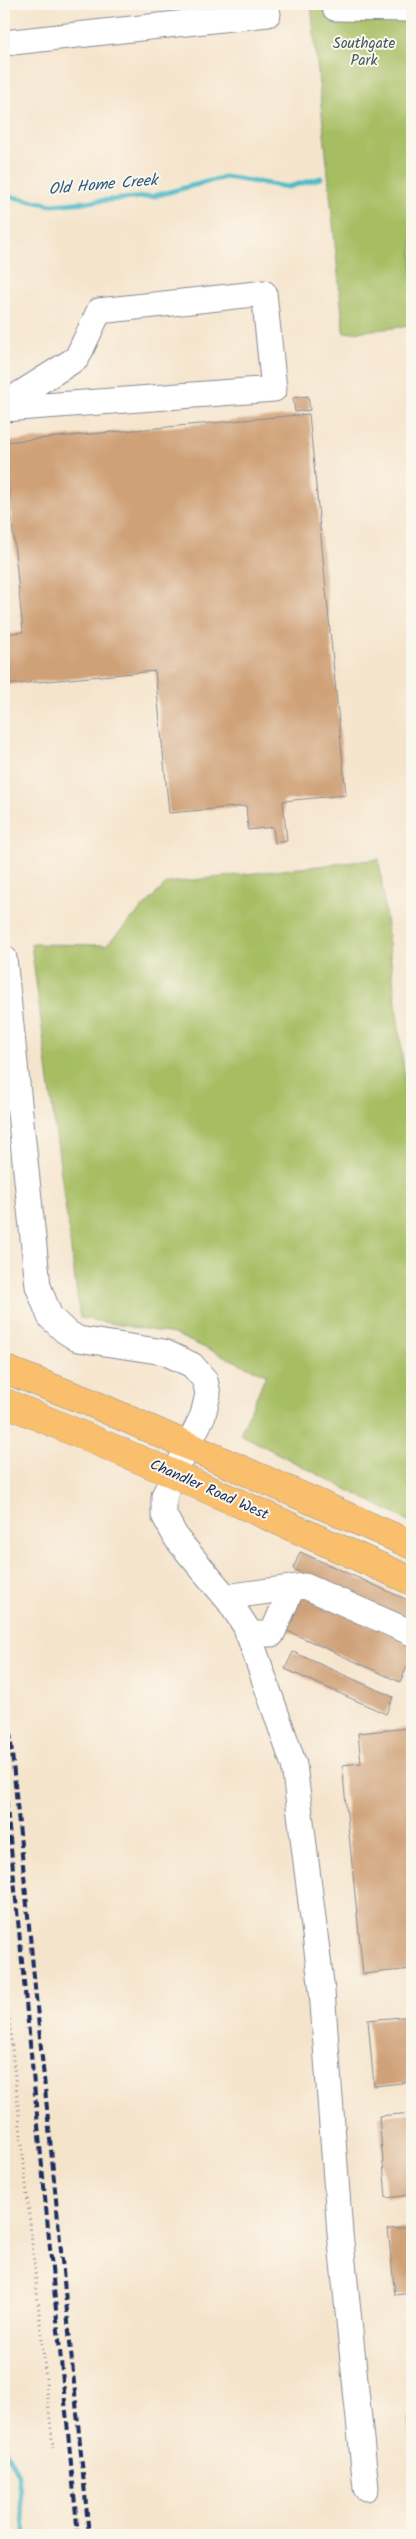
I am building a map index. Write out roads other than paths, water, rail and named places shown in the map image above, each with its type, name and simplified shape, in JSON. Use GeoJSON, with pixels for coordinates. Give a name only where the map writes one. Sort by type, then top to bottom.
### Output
{"type":"FeatureCollection","features":[{"type":"Feature","properties":{"kind":"main road"},"geometry":{"type":"LineString","coordinates":[[4,1369],[89,1402],[412,1545]]}},
{"type":"Feature","properties":{"kind":"main road","name":"Chandler Road West"},"geometry":{"type":"LineString","coordinates":[[4,1402],[412,1581]]}},
{"type":"Feature","properties":{"kind":"lane"},"geometry":{"type":"LineString","coordinates":[[335,8],[412,9]]}},
{"type":"Feature","properties":{"kind":"lane"},"geometry":{"type":"LineString","coordinates":[[4,43],[268,14]]}},
{"type":"Feature","properties":{"kind":"lane"},"geometry":{"type":"LineString","coordinates":[[4,404],[77,358],[99,311],[264,293],[274,389],[4,409]]}},
{"type":"Feature","properties":{"kind":"lane"},"geometry":{"type":"LineString","coordinates":[[4,958],[38,1286],[50,1317],[65,1331],[78,1339],[164,1352],[192,1365],[205,1380],[208,1394],[203,1415],[176,1476],[164,1496],[164,1515],[176,1539],[226,1597],[248,1634],[294,1765],[322,1991],[340,2233],[366,2488]]}},
{"type":"Feature","properties":{"kind":"lane"},"geometry":{"type":"LineString","coordinates":[[226,1597],[305,1586],[412,1633]]}},
{"type":"Feature","properties":{"kind":"lane"},"geometry":{"type":"LineString","coordinates":[[248,1634],[272,1634],[292,1588]]}},
{"type":"Feature","properties":{"kind":"waterway","name":"Old Home Creek"},"geometry":{"type":"LineString","coordinates":[[4,195],[52,205],[154,196],[225,177],[288,187],[321,178]]}},
{"type":"Feature","properties":{"kind":"waterway"},"geometry":{"type":"LineString","coordinates":[[4,2447],[18,2475],[25,2535]]}},
{"type":"Feature","properties":{"kind":"railway"},"geometry":{"type":"LineString","coordinates":[[4,1672],[89,2535]]}},
{"type":"Feature","properties":{"kind":"railway"},"geometry":{"type":"LineString","coordinates":[[4,1777],[78,2535]]}},
{"type":"Feature","properties":{"kind":"park label","name":"Southgate Park"},"geometry":{"type":"Point","coordinates":[364,52]}}]}
